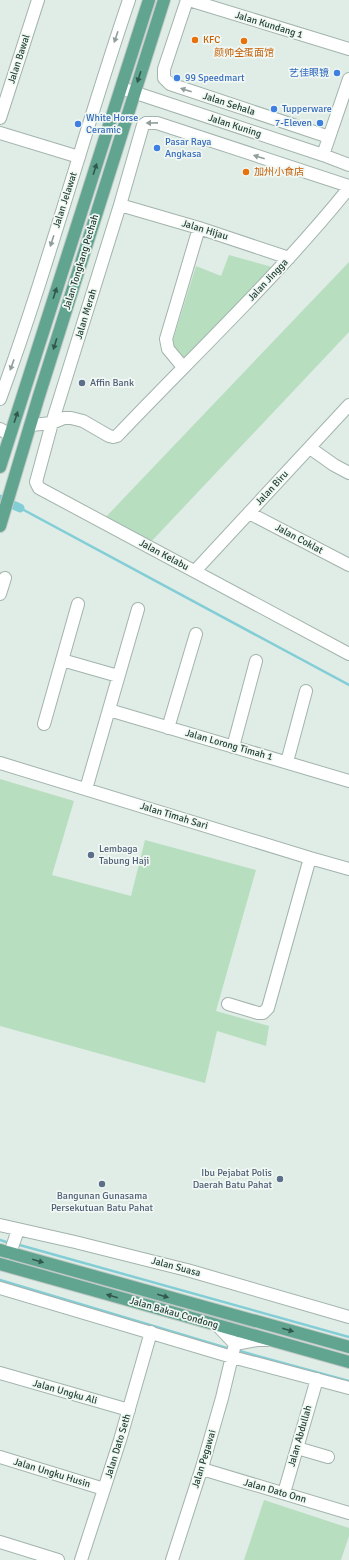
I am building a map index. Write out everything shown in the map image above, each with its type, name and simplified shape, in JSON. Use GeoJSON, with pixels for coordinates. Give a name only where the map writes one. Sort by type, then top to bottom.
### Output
{"type":"FeatureCollection","features":[{"type":"Feature","properties":{"kind":"main road","name":"Jalan Tongkang Pechah"},"geometry":{"type":"LineString","coordinates":[[0,467],[5,432],[121,88],[149,0]]}},
{"type":"Feature","properties":{"kind":"main road","name":"Jalan Tongkang Pechah"},"geometry":{"type":"LineString","coordinates":[[0,526],[14,474],[31,425],[164,0]]}},
{"type":"Feature","properties":{"kind":"main road","name":"Jalan Bakau Condong"},"geometry":{"type":"LineString","coordinates":[[11,1244],[349,1347]]}},
{"type":"Feature","properties":{"kind":"main road","name":"Jalan Bakau Condong"},"geometry":{"type":"LineString","coordinates":[[0,1264],[349,1362]]}},
{"type":"Feature","properties":{"kind":"street","name":"Jalan Bawal"},"geometry":{"type":"LineString","coordinates":[[0,118],[38,0]]}},
{"type":"Feature","properties":{"kind":"street","name":"Jalan Jelawat"},"geometry":{"type":"LineString","coordinates":[[0,399],[18,350],[105,71],[129,0]]}},
{"type":"Feature","properties":{"kind":"street","name":"Jalan Kundang 1"},"geometry":{"type":"LineString","coordinates":[[188,0],[349,49]]}},
{"type":"Feature","properties":{"kind":"street","name":"Jalan Sehala"},"geometry":{"type":"LineString","coordinates":[[188,0],[164,69],[164,78],[170,84],[329,137]]}},
{"type":"Feature","properties":{"kind":"street"},"geometry":{"type":"LineString","coordinates":[[323,155],[349,79]]}},
{"type":"Feature","properties":{"kind":"street","name":"Jalan Kuning"},"geometry":{"type":"LineString","coordinates":[[121,88],[349,165]]}},
{"type":"Feature","properties":{"kind":"street","name":"Jalan Merah"},"geometry":{"type":"LineString","coordinates":[[52,423],[120,206],[143,125],[150,122],[157,123],[203,137],[349,187]]}},
{"type":"Feature","properties":{"kind":"street"},"geometry":{"type":"LineString","coordinates":[[0,133],[79,157]]}},
{"type":"Feature","properties":{"kind":"street","name":"Jalan Jingga"},"geometry":{"type":"LineString","coordinates":[[31,425],[52,423],[64,418],[71,418],[83,421],[108,436],[117,436],[289,258],[323,220],[349,187]]}},
{"type":"Feature","properties":{"kind":"street","name":"Jalan Hijau"},"geometry":{"type":"LineString","coordinates":[[120,206],[199,228],[289,258]]}},
{"type":"Feature","properties":{"kind":"street"},"geometry":{"type":"LineString","coordinates":[[183,366],[168,349],[166,339],[199,228]]}},
{"type":"Feature","properties":{"kind":"street","name":"Jalan Biru"},"geometry":{"type":"LineString","coordinates":[[195,571],[349,405]]}},
{"type":"Feature","properties":{"kind":"street","name":"Jalan Kelabu"},"geometry":{"type":"LineString","coordinates":[[52,423],[37,474],[36,482],[40,488],[349,654]]}},
{"type":"Feature","properties":{"kind":"street"},"geometry":{"type":"LineString","coordinates":[[310,448],[334,465],[349,473]]}},
{"type":"Feature","properties":{"kind":"street","name":"Jalan Coklat"},"geometry":{"type":"LineString","coordinates":[[249,513],[349,565]]}},
{"type":"Feature","properties":{"kind":"street"},"geometry":{"type":"LineString","coordinates":[[0,594],[5,578]]}},
{"type":"Feature","properties":{"kind":"street"},"geometry":{"type":"LineString","coordinates":[[44,724],[78,604]]}},
{"type":"Feature","properties":{"kind":"street"},"geometry":{"type":"LineString","coordinates":[[86,789],[138,609]]}},
{"type":"Feature","properties":{"kind":"street"},"geometry":{"type":"LineString","coordinates":[[168,728],[196,634]]}},
{"type":"Feature","properties":{"kind":"street"},"geometry":{"type":"LineString","coordinates":[[62,660],[118,676]]}},
{"type":"Feature","properties":{"kind":"street"},"geometry":{"type":"LineString","coordinates":[[233,747],[256,661]]}},
{"type":"Feature","properties":{"kind":"street"},"geometry":{"type":"LineString","coordinates":[[287,762],[306,691]]}},
{"type":"Feature","properties":{"kind":"street","name":"Jalan Lorong Timah 1"},"geometry":{"type":"LineString","coordinates":[[109,710],[233,747],[348,777]]}},
{"type":"Feature","properties":{"kind":"street","name":"Jalan Timah Sari"},"geometry":{"type":"LineString","coordinates":[[0,763],[310,858],[349,868]]}},
{"type":"Feature","properties":{"kind":"street"},"geometry":{"type":"LineString","coordinates":[[228,1004],[258,1013],[263,1013],[268,1008],[310,858]]}},
{"type":"Feature","properties":{"kind":"street","name":"Jalan Suasa"},"geometry":{"type":"LineString","coordinates":[[0,1225],[11,1244],[75,1242],[187,1270],[349,1317]]}},
{"type":"Feature","properties":{"kind":"street"},"geometry":{"type":"LineString","coordinates":[[0,1288],[151,1332],[233,1350],[317,1379],[349,1388]]}},
{"type":"Feature","properties":{"kind":"street"},"geometry":{"type":"LineString","coordinates":[[217,1325],[233,1350]]}},
{"type":"Feature","properties":{"kind":"street","name":"Jalan Dato Seth"},"geometry":{"type":"LineString","coordinates":[[81,1560],[129,1410],[151,1332]]}},
{"type":"Feature","properties":{"kind":"street"},"geometry":{"type":"LineString","coordinates":[[233,1350],[257,1340],[269,1340]]}},
{"type":"Feature","properties":{"kind":"street","name":"Jalan Pegawai"},"geometry":{"type":"LineString","coordinates":[[172,1560],[202,1469],[222,1398],[233,1350]]}},
{"type":"Feature","properties":{"kind":"street","name":"Jalan Ungku Ali"},"geometry":{"type":"LineString","coordinates":[[0,1373],[129,1410]]}},
{"type":"Feature","properties":{"kind":"street","name":"Jalan Abdullah"},"geometry":{"type":"LineString","coordinates":[[284,1493],[317,1379]]}},
{"type":"Feature","properties":{"kind":"street"},"geometry":{"type":"LineString","coordinates":[[297,1448],[328,1457]]}},
{"type":"Feature","properties":{"kind":"street","name":"Jalan Ungku Husin"},"geometry":{"type":"LineString","coordinates":[[0,1457],[104,1489]]}},
{"type":"Feature","properties":{"kind":"street","name":"Jalan Dato Onn"},"geometry":{"type":"LineString","coordinates":[[202,1469],[349,1513]]}},
{"type":"Feature","properties":{"kind":"street"},"geometry":{"type":"LineString","coordinates":[[0,1542],[58,1560]]}},
{"type":"Feature","properties":{"kind":"green space"},"geometry":{"type":"Polygon","coordinates":[[[229,255],[272,267],[187,360],[170,352],[196,266],[221,276],[229,255]]]}},
{"type":"Feature","properties":{"kind":"green space"},"geometry":{"type":"Polygon","coordinates":[[[349,262],[349,332],[148,545],[102,521],[349,262]]]}},
{"type":"Feature","properties":{"kind":"green space"},"geometry":{"type":"Polygon","coordinates":[[[0,779],[74,801],[52,875],[131,896],[145,840],[256,870],[216,1011],[269,1026],[266,1046],[217,1031],[205,1083],[0,1026],[0,779]]]}},
{"type":"Feature","properties":{"kind":"green space"},"geometry":{"type":"Polygon","coordinates":[[[264,1500],[349,1528],[349,1536],[341,1560],[244,1560],[264,1500]]]}},
{"type":"Feature","properties":{"kind":"waterway"},"geometry":{"type":"LineString","coordinates":[[0,499],[20,508]]}},
{"type":"Feature","properties":{"kind":"waterway"},"geometry":{"type":"LineString","coordinates":[[20,508],[349,685]]}},
{"type":"Feature","properties":{"kind":"waterway"},"geometry":{"type":"LineString","coordinates":[[0,1240],[9,1243]]}},
{"type":"Feature","properties":{"kind":"waterway"},"geometry":{"type":"LineString","coordinates":[[16,1244],[349,1337]]}},
{"type":"Feature","properties":{"kind":"waterway"},"geometry":{"type":"LineString","coordinates":[[0,1280],[230,1349]]}},
{"type":"Feature","properties":{"kind":"waterway"},"geometry":{"type":"LineString","coordinates":[[236,1350],[349,1381]]}},
{"type":"Feature","properties":{"kind":"place","name":"KFC"},"geometry":{"type":"Point","coordinates":[195,40]}},
{"type":"Feature","properties":{"kind":"place","name":"颜帅全蛋面馆"},"geometry":{"type":"Point","coordinates":[244,41]}},
{"type":"Feature","properties":{"kind":"place","name":"艺佳眼镜"},"geometry":{"type":"Point","coordinates":[337,73]}},
{"type":"Feature","properties":{"kind":"place","name":"99 Speedmart"},"geometry":{"type":"Point","coordinates":[177,78]}},
{"type":"Feature","properties":{"kind":"place","name":"Tupperware"},"geometry":{"type":"Point","coordinates":[274,109]}},
{"type":"Feature","properties":{"kind":"place","name":"7-Eleven"},"geometry":{"type":"Point","coordinates":[320,123]}},
{"type":"Feature","properties":{"kind":"place","name":"White Horse Ceramic"},"geometry":{"type":"Point","coordinates":[78,124]}},
{"type":"Feature","properties":{"kind":"place","name":"Pasar Raya Angkasa"},"geometry":{"type":"Point","coordinates":[157,148]}},
{"type":"Feature","properties":{"kind":"place","name":"加州小食店"},"geometry":{"type":"Point","coordinates":[246,172]}},
{"type":"Feature","properties":{"kind":"place","name":"Affin Bank"},"geometry":{"type":"Point","coordinates":[82,383]}},
{"type":"Feature","properties":{"kind":"place","name":"Lembaga Tabung Haji"},"geometry":{"type":"Point","coordinates":[91,855]}},
{"type":"Feature","properties":{"kind":"place","name":"Ibu Pejabat Polis Daerah Batu Pahat"},"geometry":{"type":"Point","coordinates":[280,1179]}},
{"type":"Feature","properties":{"kind":"place","name":"Bangunan Gunasama Persekutuan Batu Pahat"},"geometry":{"type":"Point","coordinates":[102,1184]}}]}
